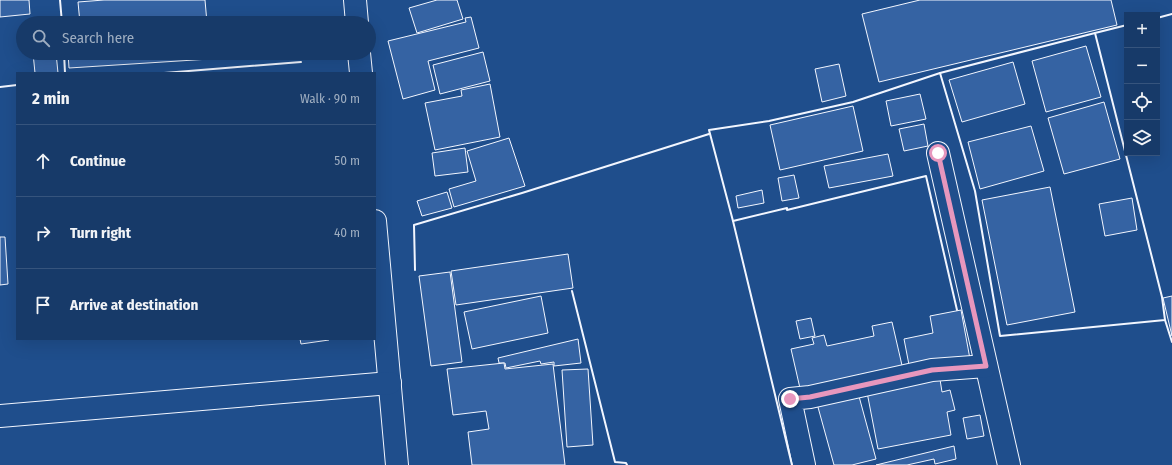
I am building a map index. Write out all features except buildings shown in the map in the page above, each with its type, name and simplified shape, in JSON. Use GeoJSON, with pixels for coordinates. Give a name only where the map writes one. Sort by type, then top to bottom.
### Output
{"type":"FeatureCollection","features":[{"type":"Feature","properties":{"kind":"street"},"geometry":{"type":"LineString","coordinates":[[355,0],[356,16]]}},
{"type":"Feature","properties":{"kind":"street"},"geometry":{"type":"LineString","coordinates":[[360,60],[361,72]]}},
{"type":"Feature","properties":{"kind":"street"},"geometry":{"type":"LineString","coordinates":[[938,153],[1009,465]]}},
{"type":"Feature","properties":{"kind":"street"},"geometry":{"type":"LineString","coordinates":[[376,232],[397,465]]}},
{"type":"Feature","properties":{"kind":"street"},"geometry":{"type":"LineString","coordinates":[[804,465],[790,399],[810,397],[932,370],[986,366]]}},
{"type":"Feature","properties":{"kind":"street"},"geometry":{"type":"LineString","coordinates":[[0,416],[390,383]]}},
{"type":"Feature","properties":{"kind":"wall"},"geometry":{"type":"LineString","coordinates":[[60,0],[61,16]]}},
{"type":"Feature","properties":{"kind":"wall"},"geometry":{"type":"LineString","coordinates":[[1160,17],[1172,14]]}},
{"type":"Feature","properties":{"kind":"wall"},"geometry":{"type":"LineString","coordinates":[[940,73],[975,191],[1000,336],[1165,320],[1162,297],[1095,33],[1124,26]]}},
{"type":"Feature","properties":{"kind":"wall"},"geometry":{"type":"LineString","coordinates":[[792,465],[733,221],[709,130],[769,121],[853,102],[940,73],[1095,33]]}},
{"type":"Feature","properties":{"kind":"wall"},"geometry":{"type":"LineString","coordinates":[[64,60],[65,72]]}},
{"type":"Feature","properties":{"kind":"wall"},"geometry":{"type":"LineString","coordinates":[[176,72],[301,62]]}},
{"type":"Feature","properties":{"kind":"wall"},"geometry":{"type":"LineString","coordinates":[[0,87],[16,85]]}},
{"type":"Feature","properties":{"kind":"wall"},"geometry":{"type":"LineString","coordinates":[[415,270],[414,225],[522,193],[709,134]]}},
{"type":"Feature","properties":{"kind":"wall"},"geometry":{"type":"LineString","coordinates":[[733,221],[787,208],[787,210],[926,176],[957,310]]}},
{"type":"Feature","properties":{"kind":"wall"},"geometry":{"type":"LineString","coordinates":[[572,291],[615,462],[626,463],[627,465]]}},
{"type":"Feature","properties":{"kind":"wall"},"geometry":{"type":"LineString","coordinates":[[1165,320],[1172,342]]}},
{"type":"Feature","properties":{"kind":"route"},"geometry":{"type":"LineString","coordinates":[[790,399],[810,397],[932,370],[986,366],[938,153]]}}]}
